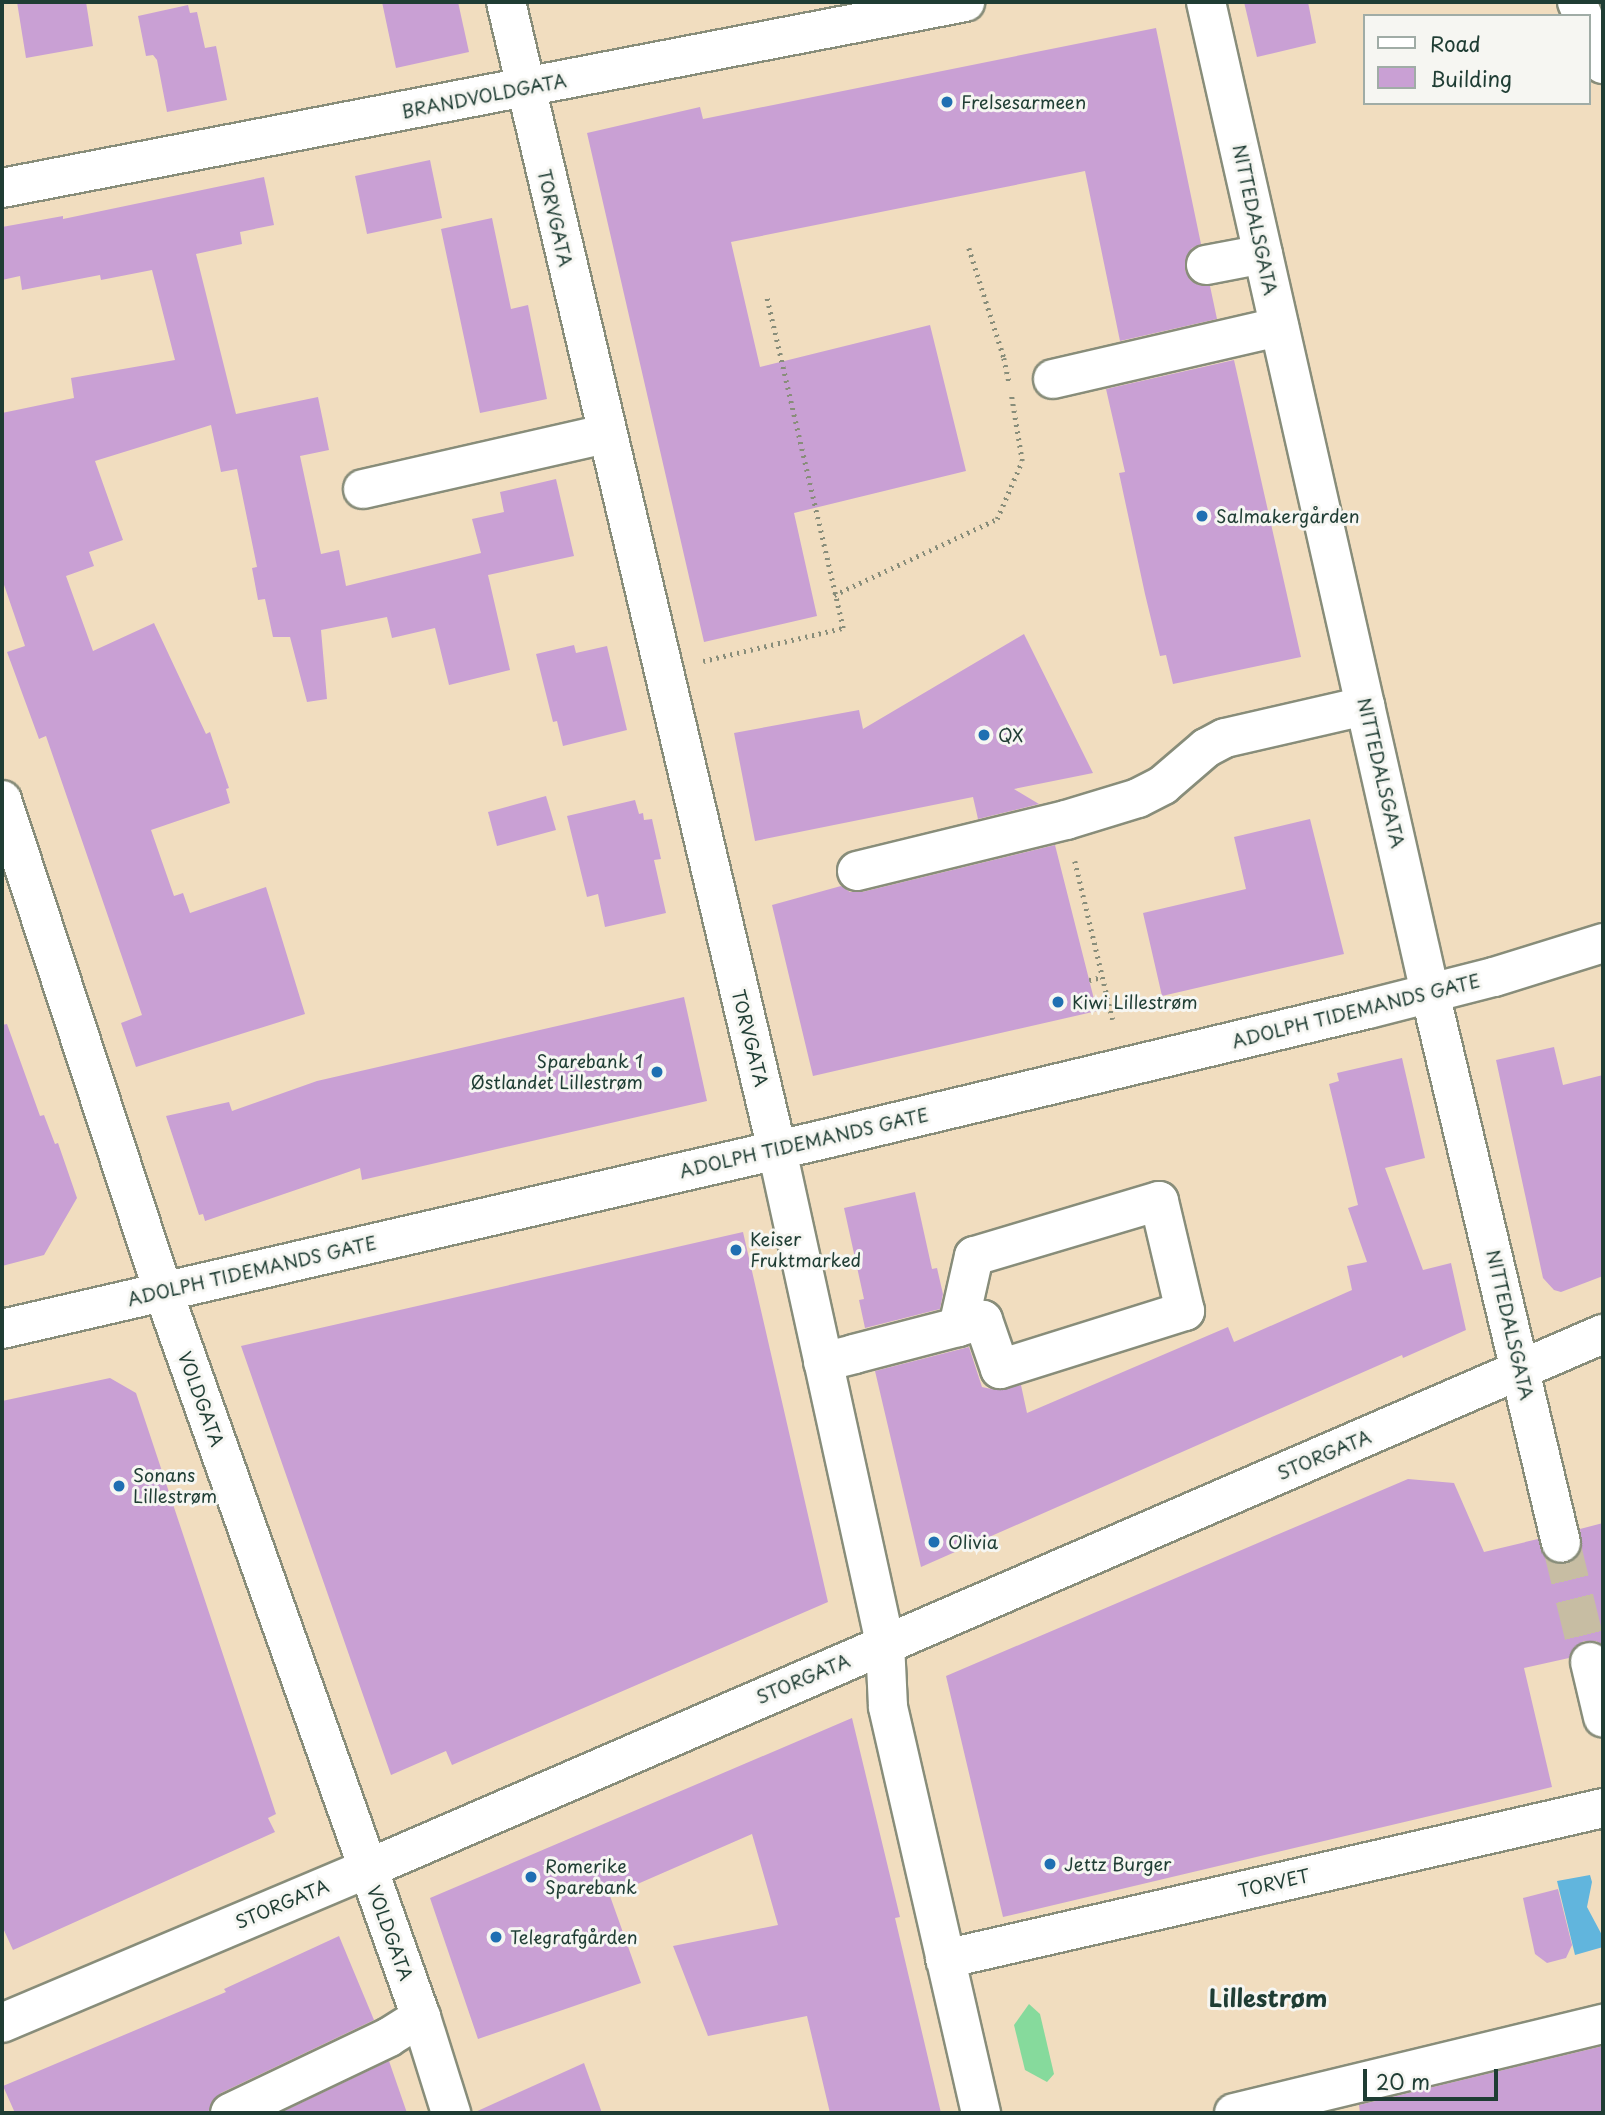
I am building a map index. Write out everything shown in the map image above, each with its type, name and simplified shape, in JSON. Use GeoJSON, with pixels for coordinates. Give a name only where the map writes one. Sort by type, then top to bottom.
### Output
{"type":"FeatureCollection","features":[{"type":"Feature","properties":{"kind":"street","name":"TORVGATA"},"geometry":{"type":"LineString","coordinates":[[506,2],[661,671],[777,1150],[885,1643]]}},
{"type":"Feature","properties":{"kind":"street","name":"BRANDVOLDGATA"},"geometry":{"type":"LineString","coordinates":[[2,188],[529,103],[965,2]]}},
{"type":"Feature","properties":{"kind":"street","name":"NITTEDALSGATA"},"geometry":{"type":"LineString","coordinates":[[1206,2],[1430,993],[1561,1543]]}},
{"type":"Feature","properties":{"kind":"street"},"geometry":{"type":"LineString","coordinates":[[1591,36],[1603,64]]}},
{"type":"Feature","properties":{"kind":"street"},"geometry":{"type":"LineString","coordinates":[[1206,265],[1263,254]]}},
{"type":"Feature","properties":{"kind":"street"},"geometry":{"type":"LineString","coordinates":[[1053,379],[1279,327]]}},
{"type":"Feature","properties":{"kind":"street"},"geometry":{"type":"LineString","coordinates":[[363,489],[606,435]]}},
{"type":"Feature","properties":{"kind":"street"},"geometry":{"type":"LineString","coordinates":[[857,871],[1066,820],[1146,794],[1163,785],[1206,748],[1226,737],[1365,706]]}},
{"type":"Feature","properties":{"kind":"street","name":"VOLDGATA"},"geometry":{"type":"LineString","coordinates":[[2,800],[163,1291],[421,2018],[451,2113]]}},
{"type":"Feature","properties":{"kind":"street","name":"ADOLPH TIDEMANDS GATE"},"geometry":{"type":"LineString","coordinates":[[2,1329],[777,1150],[1430,993],[1603,943]]}},
{"type":"Feature","properties":{"kind":"street"},"geometry":{"type":"LineString","coordinates":[[823,1363],[958,1327],[983,1320],[1000,1370],[1185,1311],[1159,1201],[974,1256],[958,1327]]}},
{"type":"Feature","properties":{"kind":"street","name":"STORGATA"},"geometry":{"type":"LineString","coordinates":[[2,2023],[367,1869],[1603,1334]]}},
{"type":"Feature","properties":{"kind":"street"},"geometry":{"type":"LineString","coordinates":[[885,1643],[888,1707],[981,2113]]}},
{"type":"Feature","properties":{"kind":"street"},"geometry":{"type":"LineString","coordinates":[[1590,1662],[1603,1717]]}},
{"type":"Feature","properties":{"kind":"street","name":"TORVET"},"geometry":{"type":"LineString","coordinates":[[945,1959],[1603,1808]]}},
{"type":"Feature","properties":{"kind":"street"},"geometry":{"type":"LineString","coordinates":[[975,2000],[1001,2113]]}},
{"type":"Feature","properties":{"kind":"street"},"geometry":{"type":"LineString","coordinates":[[230,2113],[389,2037],[421,2018]]}},
{"type":"Feature","properties":{"kind":"street"},"geometry":{"type":"LineString","coordinates":[[1234,2113],[1603,2024]]}},
{"type":"Feature","properties":{"kind":"path"},"geometry":{"type":"LineString","coordinates":[[834,595],[997,519],[1022,461],[1004,358],[969,247]]}},
{"type":"Feature","properties":{"kind":"path"},"geometry":{"type":"LineString","coordinates":[[661,671],[843,628],[766,295]]}},
{"type":"Feature","properties":{"kind":"path"},"geometry":{"type":"LineString","coordinates":[[1066,820],[1113,1020]]}},
{"type":"Feature","properties":{"kind":"path"},"geometry":{"type":"LineString","coordinates":[[1089,980],[1102,977]]}},
{"type":"Feature","properties":{"kind":"green space"},"geometry":{"type":"Polygon","coordinates":[[[1029,2004],[1040,2014],[1054,2074],[1047,2082],[1025,2070],[1014,2025],[1029,2004]]]}},
{"type":"Feature","properties":{"kind":"water"},"geometry":{"type":"Polygon","coordinates":[[[1590,1875],[1592,1882],[1587,1907],[1603,1937],[1603,1947],[1575,1955],[1557,1881],[1590,1875]]]}},
{"type":"Feature","properties":{"kind":"building"},"geometry":{"type":"Polygon","coordinates":[[[17,2],[86,2],[93,46],[26,58],[17,2]]]}},
{"type":"Feature","properties":{"kind":"building"},"geometry":{"type":"Polygon","coordinates":[[[382,2],[458,2],[469,52],[396,68],[382,2]]]}},
{"type":"Feature","properties":{"kind":"building"},"geometry":{"type":"Polygon","coordinates":[[[1244,2],[1308,2],[1316,43],[1257,57],[1244,2]]]}},
{"type":"Feature","properties":{"kind":"building"},"geometry":{"type":"Polygon","coordinates":[[[188,5],[190,13],[197,12],[205,48],[216,46],[227,100],[167,112],[157,60],[153,55],[146,56],[138,16],[188,5]]]}},
{"type":"Feature","properties":{"kind":"building"},"geometry":{"type":"Polygon","coordinates":[[[1156,28],[1201,244],[1192,248],[1186,257],[1185,270],[1190,280],[1198,285],[1210,286],[1217,319],[1120,341],[1085,171],[731,242],[760,367],[930,325],[966,471],[794,513],[817,616],[704,642],[587,133],[700,107],[703,119],[1156,28]]]}},
{"type":"Feature","properties":{"kind":"building"},"geometry":{"type":"Polygon","coordinates":[[[430,160],[442,218],[367,234],[355,176],[430,160]]]}},
{"type":"Feature","properties":{"kind":"building"},"geometry":{"type":"Polygon","coordinates":[[[264,177],[274,225],[240,232],[242,244],[196,254],[236,414],[318,397],[329,450],[300,456],[321,554],[339,550],[346,586],[481,553],[472,519],[504,512],[500,492],[556,479],[574,556],[488,575],[510,670],[449,685],[435,628],[392,638],[387,617],[321,630],[327,699],[307,702],[290,637],[273,637],[265,599],[258,600],[252,568],[257,567],[237,469],[221,472],[211,425],[95,461],[123,540],[89,552],[94,566],[66,576],[93,651],[154,623],[206,734],[210,732],[229,788],[226,789],[230,803],[151,830],[174,896],[183,893],[190,913],[266,887],[305,1014],[136,1067],[121,1023],[142,1015],[46,736],[39,739],[7,652],[25,646],[2,579],[2,413],[74,398],[71,378],[175,360],[152,270],[101,280],[100,275],[22,290],[20,276],[2,280],[2,227],[63,216],[63,219],[264,177]]]}},
{"type":"Feature","properties":{"kind":"building"},"geometry":{"type":"Polygon","coordinates":[[[492,218],[511,309],[528,305],[547,399],[480,413],[441,229],[492,218]]]}},
{"type":"Feature","properties":{"kind":"building","name":"Salmakergården"},"geometry":{"type":"Polygon","coordinates":[[[1234,360],[1301,657],[1173,684],[1166,655],[1160,656],[1145,594],[1119,473],[1125,472],[1106,389],[1234,360]]]}},
{"type":"Feature","properties":{"kind":"building","name":"QX"},"geometry":{"type":"Polygon","coordinates":[[[1024,634],[1093,773],[1014,789],[1039,804],[978,819],[973,797],[755,841],[734,733],[859,710],[863,729],[1024,634]]]}},
{"type":"Feature","properties":{"kind":"building"},"geometry":{"type":"Polygon","coordinates":[[[574,645],[576,653],[607,646],[627,730],[563,746],[557,721],[553,722],[536,654],[574,645]]]}},
{"type":"Feature","properties":{"kind":"building"},"geometry":{"type":"Polygon","coordinates":[[[546,796],[556,830],[497,846],[488,812],[546,796]]]}},
{"type":"Feature","properties":{"kind":"building"},"geometry":{"type":"Polygon","coordinates":[[[635,800],[644,820],[652,819],[661,859],[654,860],[666,913],[605,927],[598,894],[587,897],[567,816],[635,800]]]}},
{"type":"Feature","properties":{"kind":"building"},"geometry":{"type":"Polygon","coordinates":[[[1310,819],[1344,954],[1162,996],[1143,913],[1246,889],[1234,837],[1310,819]]]}},
{"type":"Feature","properties":{"kind":"building"},"geometry":{"type":"Polygon","coordinates":[[[1055,845],[1097,1011],[813,1076],[772,905],[841,886],[850,892],[862,892],[1055,845]]]}},
{"type":"Feature","properties":{"kind":"building"},"geometry":{"type":"Polygon","coordinates":[[[684,997],[707,1101],[362,1180],[360,1168],[205,1221],[203,1214],[199,1215],[166,1116],[229,1102],[232,1111],[317,1081],[684,997]]]}},
{"type":"Feature","properties":{"kind":"building"},"geometry":{"type":"Polygon","coordinates":[[[7,1024],[40,1116],[44,1115],[55,1144],[58,1143],[77,1198],[44,1255],[2,1266],[2,1025],[7,1024]]]}},
{"type":"Feature","properties":{"kind":"building"},"geometry":{"type":"Polygon","coordinates":[[[1554,1047],[1563,1085],[1603,1075],[1603,1276],[1561,1292],[1554,1290],[1543,1278],[1496,1060],[1554,1047]]]}},
{"type":"Feature","properties":{"kind":"building"},"geometry":{"type":"Polygon","coordinates":[[[1402,1058],[1425,1158],[1385,1168],[1423,1270],[1451,1263],[1466,1330],[1403,1358],[1402,1355],[921,1567],[875,1371],[969,1347],[982,1387],[996,1390],[1021,1385],[1027,1413],[1228,1327],[1234,1342],[1352,1290],[1347,1266],[1367,1262],[1348,1208],[1358,1205],[1329,1084],[1339,1081],[1337,1073],[1402,1058]]]}},
{"type":"Feature","properties":{"kind":"building"},"geometry":{"type":"Polygon","coordinates":[[[915,1192],[932,1269],[937,1268],[943,1294],[940,1309],[865,1328],[859,1300],[864,1299],[844,1208],[915,1192]]]}},
{"type":"Feature","properties":{"kind":"building"},"geometry":{"type":"Polygon","coordinates":[[[743,1232],[828,1602],[452,1765],[446,1751],[391,1775],[241,1346],[743,1232]]]}},
{"type":"Feature","properties":{"kind":"building"},"geometry":{"type":"Polygon","coordinates":[[[110,1378],[136,1393],[276,1814],[268,1818],[275,1832],[13,1950],[2,1926],[2,1401],[110,1378]]]}},
{"type":"Feature","properties":{"kind":"building"},"geometry":{"type":"Polygon","coordinates":[[[1408,1479],[1454,1483],[1484,1552],[1538,1539],[1546,1558],[1555,1564],[1565,1564],[1575,1559],[1582,1550],[1580,1529],[1603,1523],[1603,1645],[1596,1641],[1584,1641],[1575,1647],[1569,1658],[1524,1668],[1552,1787],[1003,1917],[946,1676],[1408,1479]]]}},
{"type":"Feature","properties":{"kind":"building"},"geometry":{"type":"Polygon","coordinates":[[[852,1718],[900,1917],[895,1918],[941,2113],[830,2113],[807,2016],[708,2036],[673,1946],[778,1925],[752,1834],[610,1896],[641,1983],[478,2039],[430,1898],[852,1718]]]}},
{"type":"Feature","properties":{"kind":"building"},"geometry":{"type":"Polygon","coordinates":[[[1558,1889],[1572,1945],[1566,1958],[1547,1963],[1535,1954],[1523,1898],[1558,1889]]]}},
{"type":"Feature","properties":{"kind":"building"},"geometry":{"type":"Polygon","coordinates":[[[339,1936],[374,2020],[221,2093],[212,2101],[208,2113],[15,2113],[3,2086],[226,1992],[224,1989],[339,1936]]]}},
{"type":"Feature","properties":{"kind":"building"},"geometry":{"type":"Polygon","coordinates":[[[1603,2046],[1603,2113],[1360,2113],[1359,2105],[1603,2046]]]}},
{"type":"Feature","properties":{"kind":"building"},"geometry":{"type":"Polygon","coordinates":[[[389,2061],[407,2113],[280,2113],[389,2061]]]}},
{"type":"Feature","properties":{"kind":"building"},"geometry":{"type":"Polygon","coordinates":[[[584,2063],[602,2113],[473,2113],[584,2063]]]}},
{"type":"Feature","properties":{"kind":"tunnel"},"geometry":{"type":"LineString","coordinates":[[1561,1543],[1590,1662]]}},
{"type":"Feature","properties":{"kind":"place","name":"Frelsesarmeen"},"geometry":{"type":"Point","coordinates":[947,102]}},
{"type":"Feature","properties":{"kind":"place","name":"Salmakergården"},"geometry":{"type":"Point","coordinates":[1202,516]}},
{"type":"Feature","properties":{"kind":"place","name":"QX"},"geometry":{"type":"Point","coordinates":[984,735]}},
{"type":"Feature","properties":{"kind":"place","name":"Kiwi Lillestrøm"},"geometry":{"type":"Point","coordinates":[1058,1002]}},
{"type":"Feature","properties":{"kind":"place","name":"Sparebank 1 Østlandet Lillestrøm"},"geometry":{"type":"Point","coordinates":[657,1072]}},
{"type":"Feature","properties":{"kind":"place","name":"Keiser Fruktmarked"},"geometry":{"type":"Point","coordinates":[736,1250]}},
{"type":"Feature","properties":{"kind":"place","name":"Sonans Lillestrøm"},"geometry":{"type":"Point","coordinates":[119,1486]}},
{"type":"Feature","properties":{"kind":"place","name":"Olivia"},"geometry":{"type":"Point","coordinates":[934,1542]}},
{"type":"Feature","properties":{"kind":"place","name":"Jettz Burger"},"geometry":{"type":"Point","coordinates":[1050,1864]}},
{"type":"Feature","properties":{"kind":"place","name":"Romerike Sparebank"},"geometry":{"type":"Point","coordinates":[531,1877]}},
{"type":"Feature","properties":{"kind":"place","name":"Telegrafgården"},"geometry":{"type":"Point","coordinates":[496,1937]}},
{"type":"Feature","properties":{"kind":"district","name":"Lillestrøm"},"geometry":{"type":"Point","coordinates":[1268,1998]}}]}
